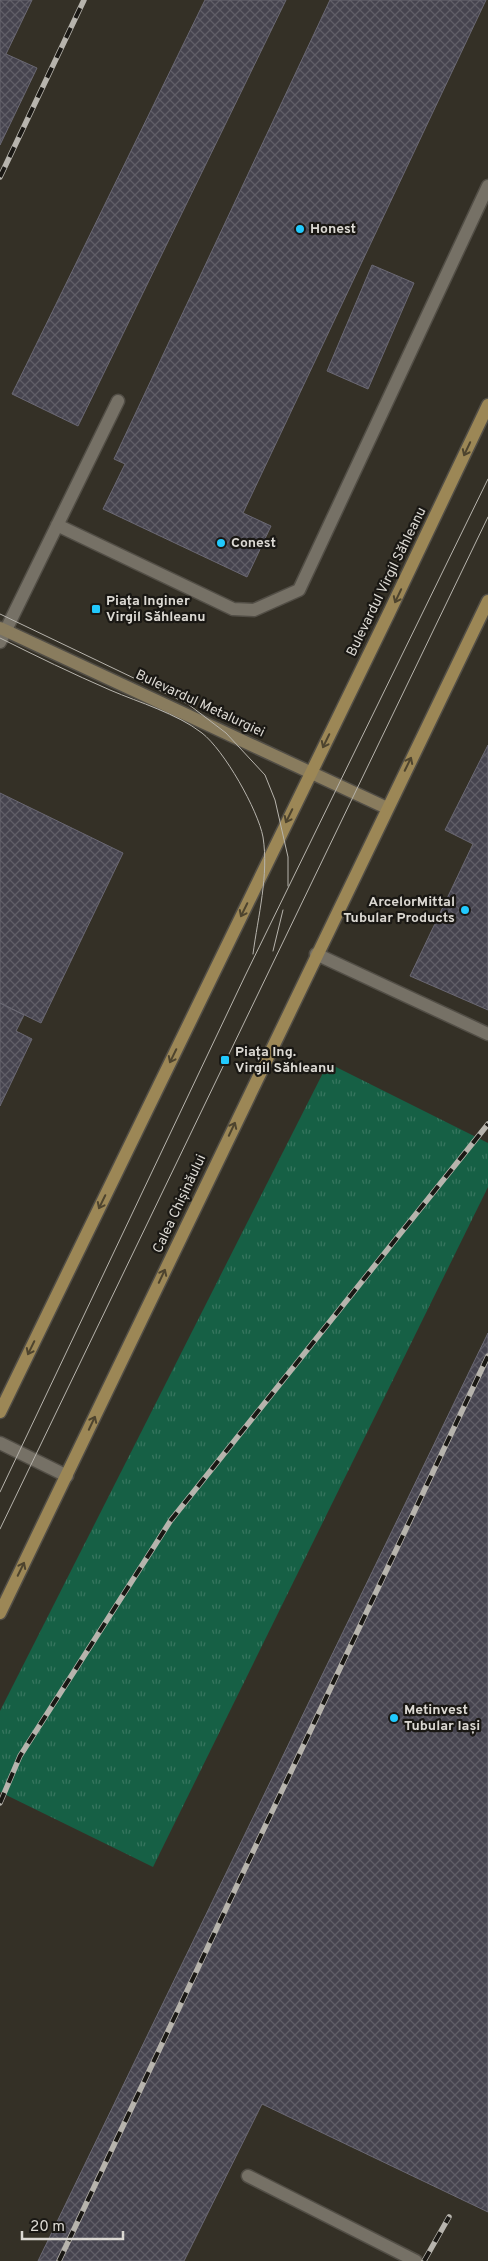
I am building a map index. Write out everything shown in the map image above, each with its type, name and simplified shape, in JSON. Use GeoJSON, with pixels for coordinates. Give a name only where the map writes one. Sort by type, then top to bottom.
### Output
{"type":"FeatureCollection","features":[{"type":"Feature","properties":{"kind":"main road","name":"Bulevardul Virgil Săhleanu"},"geometry":{"type":"LineString","coordinates":[[311,772],[488,405]]}},
{"type":"Feature","properties":{"kind":"main road"},"geometry":{"type":"LineString","coordinates":[[386,808],[488,601]]}},
{"type":"Feature","properties":{"kind":"main road","name":"Bulevardul Metalurgiei"},"geometry":{"type":"LineString","coordinates":[[2,633],[311,772],[386,808]]}},
{"type":"Feature","properties":{"kind":"main road"},"geometry":{"type":"LineString","coordinates":[[0,1412],[311,772]]}},
{"type":"Feature","properties":{"kind":"main road","name":"Calea Chișinăului"},"geometry":{"type":"LineString","coordinates":[[0,1613],[386,808]]}},
{"type":"Feature","properties":{"kind":"lane"},"geometry":{"type":"LineString","coordinates":[[57,524],[233,609],[254,610],[299,590],[488,186]]}},
{"type":"Feature","properties":{"kind":"lane"},"geometry":{"type":"LineString","coordinates":[[2,633],[118,401]]}},
{"type":"Feature","properties":{"kind":"lane"},"geometry":{"type":"LineString","coordinates":[[316,954],[488,1034]]}},
{"type":"Feature","properties":{"kind":"lane"},"geometry":{"type":"LineString","coordinates":[[0,1443],[67,1476]]}},
{"type":"Feature","properties":{"kind":"lane"},"geometry":{"type":"LineString","coordinates":[[248,2176],[416,2261]]}},
{"type":"Feature","properties":{"kind":"green space"},"geometry":{"type":"Polygon","coordinates":[[[328,1063],[488,1143],[488,1187],[153,1867],[0,1792],[0,1711],[328,1063]]]}},
{"type":"Feature","properties":{"kind":"building"},"geometry":{"type":"Polygon","coordinates":[[[0,0],[32,0],[6,54],[37,68],[0,145],[0,0]]]}},
{"type":"Feature","properties":{"kind":"building"},"geometry":{"type":"Polygon","coordinates":[[[205,0],[286,0],[78,426],[12,394],[205,0]]]}},
{"type":"Feature","properties":{"kind":"building","name":"Honest"},"geometry":{"type":"Polygon","coordinates":[[[330,0],[486,0],[243,513],[271,526],[247,577],[103,509],[125,464],[114,459],[330,0]]]}},
{"type":"Feature","properties":{"kind":"building"},"geometry":{"type":"Polygon","coordinates":[[[372,265],[414,283],[368,389],[327,371],[372,265]]]}},
{"type":"Feature","properties":{"kind":"building","name":"ArcelorMittal Tubular Products"},"geometry":{"type":"Polygon","coordinates":[[[488,745],[488,1010],[410,976],[473,844],[445,830],[488,745]]]}},
{"type":"Feature","properties":{"kind":"building"},"geometry":{"type":"Polygon","coordinates":[[[0,793],[123,853],[41,1023],[0,1003],[0,793]]]}},
{"type":"Feature","properties":{"kind":"building"},"geometry":{"type":"Polygon","coordinates":[[[0,1003],[24,1015],[16,1031],[32,1039],[0,1106],[0,1003]]]}},
{"type":"Feature","properties":{"kind":"building","name":"Metinvest Tubular Iași"},"geometry":{"type":"Polygon","coordinates":[[[488,1333],[488,2212],[262,2104],[184,2261],[38,2261],[488,1333]]]}},
{"type":"Feature","properties":{"kind":"tram line"},"geometry":{"type":"LineString","coordinates":[[0,1492],[245,976],[488,479]]}},
{"type":"Feature","properties":{"kind":"tram line"},"geometry":{"type":"LineString","coordinates":[[0,1529],[488,517]]}},
{"type":"Feature","properties":{"kind":"tram line"},"geometry":{"type":"LineString","coordinates":[[0,614],[188,704],[226,733],[265,775],[275,800],[288,857],[288,886]]}},
{"type":"Feature","properties":{"kind":"tram line"},"geometry":{"type":"LineString","coordinates":[[0,638],[82,678],[181,720],[211,741],[239,781],[260,825],[263,837],[264,881],[253,954]]}},
{"type":"Feature","properties":{"kind":"tram line"},"geometry":{"type":"LineString","coordinates":[[273,951],[283,910]]}},
{"type":"Feature","properties":{"kind":"railway"},"geometry":{"type":"LineString","coordinates":[[0,177],[84,0]]}},
{"type":"Feature","properties":{"kind":"railway"},"geometry":{"type":"LineString","coordinates":[[0,1803],[20,1756],[171,1520],[488,1124]]}},
{"type":"Feature","properties":{"kind":"railway"},"geometry":{"type":"LineString","coordinates":[[59,2261],[488,1356]]}},
{"type":"Feature","properties":{"kind":"railway"},"geometry":{"type":"LineString","coordinates":[[424,2261],[449,2217]]}},
{"type":"Feature","properties":{"kind":"place","name":"Honest"},"geometry":{"type":"Point","coordinates":[300,229]}},
{"type":"Feature","properties":{"kind":"place","name":"Conest"},"geometry":{"type":"Point","coordinates":[221,543]}},
{"type":"Feature","properties":{"kind":"place","name":"Piața Inginer Virgil Săhleanu"},"geometry":{"type":"Point","coordinates":[96,609]}},
{"type":"Feature","properties":{"kind":"place","name":"ArcelorMittal Tubular Products"},"geometry":{"type":"Point","coordinates":[465,910]}},
{"type":"Feature","properties":{"kind":"place","name":"Piața Ing. Virgil Săhleanu"},"geometry":{"type":"Point","coordinates":[225,1060]}},
{"type":"Feature","properties":{"kind":"place","name":"Metinvest Tubular Iași"},"geometry":{"type":"Point","coordinates":[394,1718]}}]}
